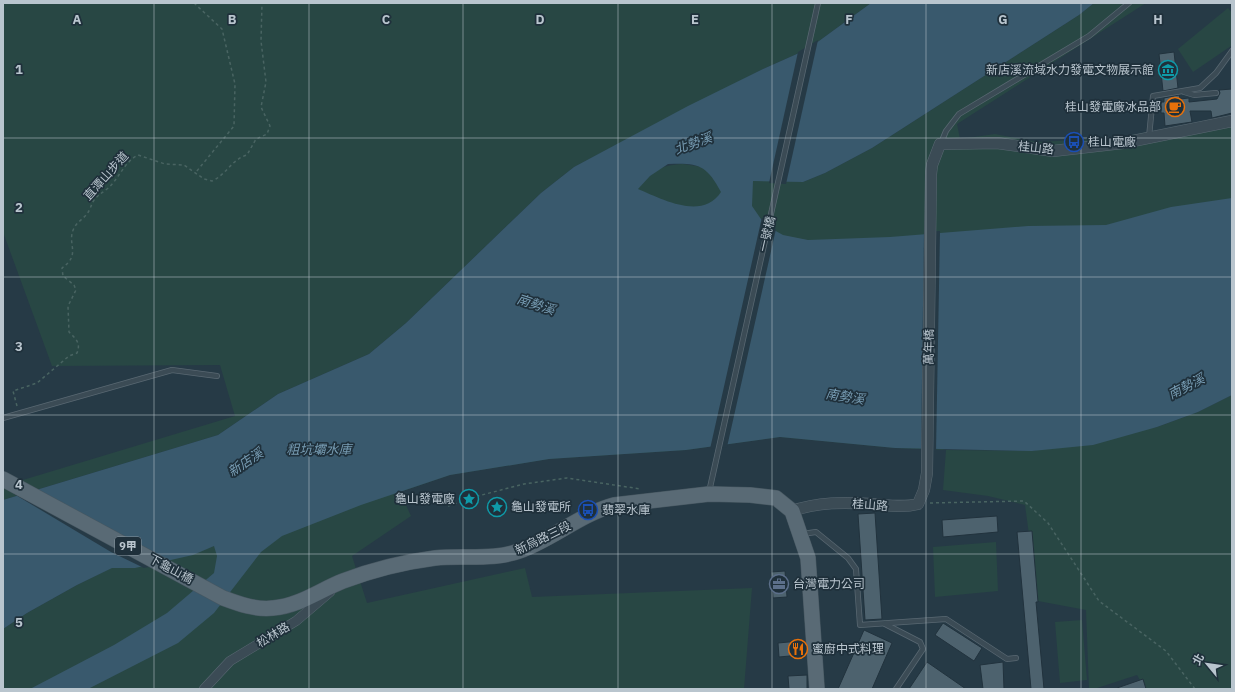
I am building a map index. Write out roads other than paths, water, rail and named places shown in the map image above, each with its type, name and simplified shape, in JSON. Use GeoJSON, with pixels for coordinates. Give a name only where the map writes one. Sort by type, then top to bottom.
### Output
{"type":"FeatureCollection","features":[{"type":"Feature","properties":{"kind":"main road","name":"下龜山橋"},"geometry":{"type":"LineString","coordinates":[[3,479],[224,598],[239,604],[256,608]]}},
{"type":"Feature","properties":{"kind":"main road","name":"新烏路三段"},"geometry":{"type":"LineString","coordinates":[[256,608],[274,608],[293,604],[342,581],[409,562],[436,558],[501,556],[522,550],[599,509],[614,505],[709,494],[750,495],[776,498],[792,510]]}},
{"type":"Feature","properties":{"kind":"main road"},"geometry":{"type":"LineString","coordinates":[[792,510],[808,558],[817,689]]}},
{"type":"Feature","properties":{"kind":"street","name":"桂山路"},"geometry":{"type":"LineString","coordinates":[[940,144],[997,144],[1053,151],[1123,143],[1232,121]]}},
{"type":"Feature","properties":{"kind":"street","name":"萬年橋"},"geometry":{"type":"LineString","coordinates":[[918,504],[924,490],[928,473],[931,174],[932,165],[940,144]]}},
{"type":"Feature","properties":{"kind":"street","name":"桂山路"},"geometry":{"type":"LineString","coordinates":[[792,510],[811,504],[857,504],[904,508],[918,504]]}},
{"type":"Feature","properties":{"kind":"street","name":"松林路"},"geometry":{"type":"LineString","coordinates":[[204,689],[230,661],[296,621],[342,581]]}},
{"type":"Feature","properties":{"kind":"lane","name":"一號橋"},"geometry":{"type":"LineString","coordinates":[[709,494],[818,3]]}},
{"type":"Feature","properties":{"kind":"lane"},"geometry":{"type":"LineString","coordinates":[[940,144],[946,131],[959,114],[1089,36],[1129,3]]}},
{"type":"Feature","properties":{"kind":"lane"},"geometry":{"type":"LineString","coordinates":[[1149,137],[1153,96],[1200,88],[1216,72],[1232,51]]}},
{"type":"Feature","properties":{"kind":"lane"},"geometry":{"type":"LineString","coordinates":[[1183,92],[1194,95],[1216,93]]}},
{"type":"Feature","properties":{"kind":"lane"},"geometry":{"type":"LineString","coordinates":[[3,418],[172,370],[217,376]]}},
{"type":"Feature","properties":{"kind":"lane"},"geometry":{"type":"LineString","coordinates":[[801,534],[816,532],[848,558],[856,569],[860,625],[946,619],[1007,659],[1016,658]]}},
{"type":"Feature","properties":{"kind":"lane"},"geometry":{"type":"LineString","coordinates":[[883,623],[920,642],[923,649],[896,689]]}},
{"type":"Feature","properties":{"kind":"water"},"geometry":{"type":"Polygon","coordinates":[[[871,3],[1094,3],[1079,15],[872,148],[825,173],[803,182],[753,181],[752,206],[765,225],[783,235],[808,240],[890,237],[1028,226],[1106,225],[1171,207],[1232,198],[1232,395],[1198,412],[1157,427],[1093,445],[1032,451],[895,448],[780,437],[686,450],[549,459],[450,475],[361,505],[282,536],[261,552],[214,613],[178,643],[88,689],[30,689],[114,645],[167,613],[214,573],[217,556],[214,546],[193,555],[135,568],[112,568],[77,585],[27,613],[3,629],[3,500],[218,435],[278,394],[369,354],[406,323],[541,193],[574,167],[688,106],[763,69],[808,49],[871,3]],[[668,164],[650,176],[638,189],[670,202],[693,206],[703,205],[713,201],[721,192],[711,176],[700,167],[687,164],[668,164]]]}},
{"type":"Feature","properties":{"kind":"place","name":"新店溪流域水力發電文物展示館"},"geometry":{"type":"Point","coordinates":[1168,70]}},
{"type":"Feature","properties":{"kind":"place","name":"桂山發電廠冰品部"},"geometry":{"type":"Point","coordinates":[1175,107]}},
{"type":"Feature","properties":{"kind":"place","name":"桂山電廠"},"geometry":{"type":"Point","coordinates":[1074,142]}},
{"type":"Feature","properties":{"kind":"place","name":"龜山發電廠"},"geometry":{"type":"Point","coordinates":[469,499]}},
{"type":"Feature","properties":{"kind":"place","name":"龜山發電所"},"geometry":{"type":"Point","coordinates":[497,507]}},
{"type":"Feature","properties":{"kind":"place","name":"翡翠水庫"},"geometry":{"type":"Point","coordinates":[588,510]}},
{"type":"Feature","properties":{"kind":"place","name":"台灣電力公司"},"geometry":{"type":"Point","coordinates":[779,584]}},
{"type":"Feature","properties":{"kind":"place","name":"蜜廚中式料理"},"geometry":{"type":"Point","coordinates":[798,649]}},
{"type":"Feature","properties":{"kind":"water label","name":"北勢溪"},"geometry":{"type":"Point","coordinates":[693,143]}},
{"type":"Feature","properties":{"kind":"water label","name":"南勢溪"},"geometry":{"type":"Point","coordinates":[536,304]}},
{"type":"Feature","properties":{"kind":"water label","name":"南勢溪"},"geometry":{"type":"Point","coordinates":[1186,386]}},
{"type":"Feature","properties":{"kind":"water label","name":"南勢溪"},"geometry":{"type":"Point","coordinates":[845,396]}},
{"type":"Feature","properties":{"kind":"water label","name":"粗坑壩水庫"},"geometry":{"type":"Point","coordinates":[319,449]}},
{"type":"Feature","properties":{"kind":"water label","name":"新店溪"},"geometry":{"type":"Point","coordinates":[245,462]}}]}
